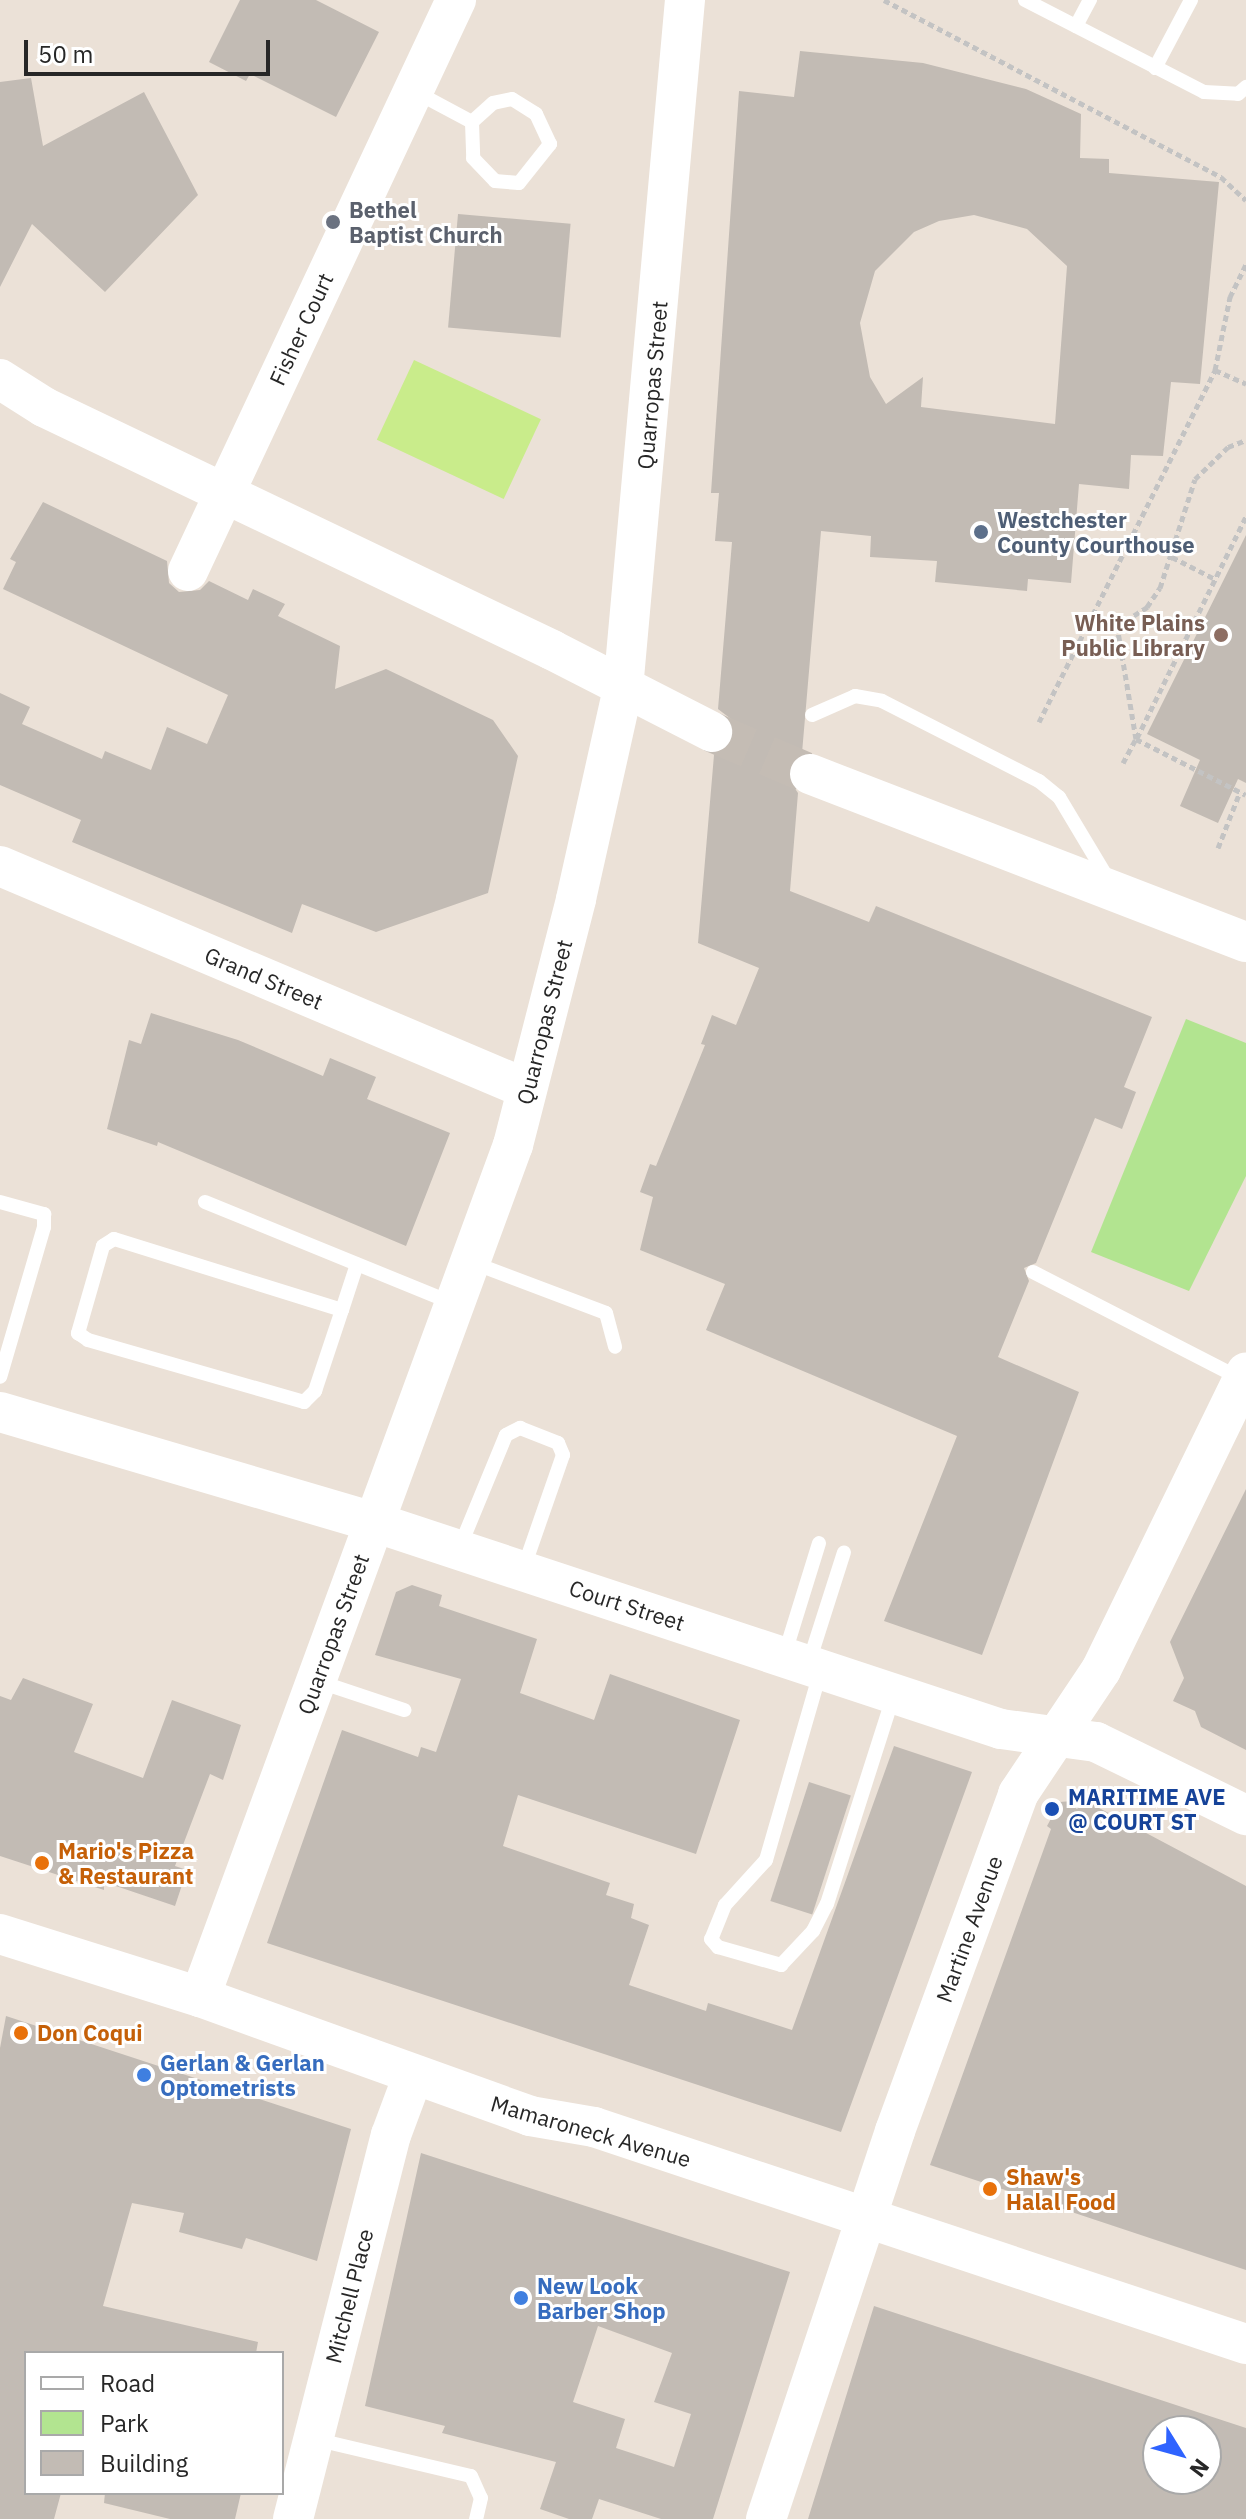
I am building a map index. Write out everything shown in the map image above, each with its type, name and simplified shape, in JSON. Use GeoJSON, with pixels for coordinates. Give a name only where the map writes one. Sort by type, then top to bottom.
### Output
{"type":"FeatureCollection","features":[{"type":"Feature","properties":{"kind":"street","name":"Fisher Court"},"geometry":{"type":"LineString","coordinates":[[188,571],[456,0]]}},
{"type":"Feature","properties":{"kind":"street","name":"Quarropas Street"},"geometry":{"type":"LineString","coordinates":[[200,1997],[457,1305],[513,1145],[527,1089],[623,689],[685,0]]}},
{"type":"Feature","properties":{"kind":"street"},"geometry":{"type":"LineString","coordinates":[[0,379],[44,407],[225,492],[712,732]]}},
{"type":"Feature","properties":{"kind":"street"},"geometry":{"type":"LineString","coordinates":[[810,774],[1246,942]]}},
{"type":"Feature","properties":{"kind":"street","name":"Grand Street"},"geometry":{"type":"LineString","coordinates":[[0,866],[527,1089]]}},
{"type":"Feature","properties":{"kind":"street","name":"Martine Avenue"},"geometry":{"type":"LineString","coordinates":[[766,2519],[866,2219],[1018,1794],[1101,1670],[1244,1376]]}},
{"type":"Feature","properties":{"kind":"street","name":"Court Street"},"geometry":{"type":"LineString","coordinates":[[0,1412],[374,1522],[1001,1729],[1096,1742],[1133,1756],[1246,1815]]}},
{"type":"Feature","properties":{"kind":"street","name":"Mamaroneck Avenue"},"geometry":{"type":"LineString","coordinates":[[0,1934],[200,1997],[530,2116],[594,2127],[1240,2345]]}},
{"type":"Feature","properties":{"kind":"street","name":"Mitchell Place"},"geometry":{"type":"LineString","coordinates":[[296,2519],[391,2135],[413,2076]]}},
{"type":"Feature","properties":{"kind":"lane"},"geometry":{"type":"LineString","coordinates":[[1025,0],[1204,92],[1238,94],[1246,87]]}},
{"type":"Feature","properties":{"kind":"lane"},"geometry":{"type":"LineString","coordinates":[[1076,26],[1090,0]]}},
{"type":"Feature","properties":{"kind":"lane"},"geometry":{"type":"LineString","coordinates":[[1155,68],[1191,0]]}},
{"type":"Feature","properties":{"kind":"lane"},"geometry":{"type":"LineString","coordinates":[[414,91],[472,122]]}},
{"type":"Feature","properties":{"kind":"lane"},"geometry":{"type":"LineString","coordinates":[[512,99],[536,114],[550,144],[519,183],[495,181],[473,158],[472,122],[493,103],[512,99]]}},
{"type":"Feature","properties":{"kind":"lane"},"geometry":{"type":"LineString","coordinates":[[812,715],[855,696],[882,701],[1039,781],[1059,797],[1116,892]]}},
{"type":"Feature","properties":{"kind":"lane"},"geometry":{"type":"LineString","coordinates":[[0,1202],[44,1214],[44,1227],[0,1377]]}},
{"type":"Feature","properties":{"kind":"lane"},"geometry":{"type":"LineString","coordinates":[[205,1202],[457,1305]]}},
{"type":"Feature","properties":{"kind":"lane"},"geometry":{"type":"LineString","coordinates":[[342,1310],[114,1239],[103,1246],[78,1333],[304,1402],[315,1391],[342,1310],[357,1264]]}},
{"type":"Feature","properties":{"kind":"lane"},"geometry":{"type":"LineString","coordinates":[[471,1262],[606,1313],[615,1347]]}},
{"type":"Feature","properties":{"kind":"lane"},"geometry":{"type":"LineString","coordinates":[[1033,1272],[1244,1376]]}},
{"type":"Feature","properties":{"kind":"lane"},"geometry":{"type":"LineString","coordinates":[[459,1549],[506,1435],[520,1428],[558,1443],[563,1455],[523,1571]]}},
{"type":"Feature","properties":{"kind":"lane"},"geometry":{"type":"LineString","coordinates":[[819,1543],[804,1664],[766,1860],[725,1905],[711,1939],[718,1947],[781,1965],[813,1931],[827,1904],[895,1693]]}},
{"type":"Feature","properties":{"kind":"lane"},"geometry":{"type":"LineString","coordinates":[[804,1664],[844,1552]]}},
{"type":"Feature","properties":{"kind":"lane"},"geometry":{"type":"LineString","coordinates":[[316,1681],[404,1710]]}},
{"type":"Feature","properties":{"kind":"lane"},"geometry":{"type":"LineString","coordinates":[[314,2439],[471,2476],[481,2498],[476,2519]]}},
{"type":"Feature","properties":{"kind":"path"},"geometry":{"type":"LineString","coordinates":[[884,0],[1221,177],[1246,200]]}},
{"type":"Feature","properties":{"kind":"path"},"geometry":{"type":"LineString","coordinates":[[1039,722],[1215,370],[1230,297],[1246,264]]}},
{"type":"Feature","properties":{"kind":"path"},"geometry":{"type":"LineString","coordinates":[[1215,370],[1246,384]]}},
{"type":"Feature","properties":{"kind":"path"},"geometry":{"type":"LineString","coordinates":[[1117,626],[1147,607],[1172,557],[1176,527],[1195,479],[1228,447],[1246,440]]}},
{"type":"Feature","properties":{"kind":"path"},"geometry":{"type":"LineString","coordinates":[[1123,763],[1246,516]]}},
{"type":"Feature","properties":{"kind":"path"},"geometry":{"type":"LineString","coordinates":[[1172,557],[1215,579]]}},
{"type":"Feature","properties":{"kind":"path"},"geometry":{"type":"LineString","coordinates":[[1094,613],[1117,626]]}},
{"type":"Feature","properties":{"kind":"path"},"geometry":{"type":"LineString","coordinates":[[1117,626],[1136,739]]}},
{"type":"Feature","properties":{"kind":"path"},"geometry":{"type":"LineString","coordinates":[[1136,739],[1243,793],[1218,848]]}},
{"type":"Feature","properties":{"kind":"green space"},"geometry":{"type":"Polygon","coordinates":[[[414,360],[541,419],[504,499],[377,440],[414,360]]]}},
{"type":"Feature","properties":{"kind":"green space"},"geometry":{"type":"Polygon","coordinates":[[[1186,1019],[1246,1043],[1246,1176],[1189,1291],[1091,1252],[1186,1019]]]}},
{"type":"Feature","properties":{"kind":"building"},"geometry":{"type":"Polygon","coordinates":[[[240,0],[316,0],[379,32],[336,117],[250,74],[246,81],[209,62],[240,0]]]}},
{"type":"Feature","properties":{"kind":"building"},"geometry":{"type":"Polygon","coordinates":[[[800,51],[923,63],[1026,89],[1081,114],[1080,158],[1109,159],[1109,173],[1219,182],[1200,384],[1171,382],[1163,456],[1131,455],[1129,489],[1079,484],[1071,583],[1028,579],[1027,591],[935,582],[937,561],[870,557],[871,536],[821,531],[802,753],[789,765],[787,777],[798,793],[790,891],[869,922],[876,906],[1152,1017],[1124,1087],[1136,1092],[1122,1129],[1095,1118],[1036,1263],[1024,1268],[1029,1281],[998,1357],[1079,1392],[982,1655],[884,1621],[957,1436],[706,1330],[725,1284],[640,1250],[653,1197],[640,1192],[650,1164],[656,1166],[705,1045],[701,1044],[712,1015],[736,1025],[759,968],[698,943],[714,755],[732,743],[735,732],[731,719],[718,709],[732,542],[715,541],[719,493],[711,493],[739,91],[794,97],[800,51]],[[974,215],[939,221],[914,232],[875,271],[860,323],[870,377],[886,404],[923,377],[921,407],[1055,424],[1067,266],[1027,229],[974,215]]]}},
{"type":"Feature","properties":{"kind":"building"},"geometry":{"type":"Polygon","coordinates":[[[31,78],[43,146],[144,92],[198,195],[105,292],[32,224],[0,287],[0,82],[31,78]]]}},
{"type":"Feature","properties":{"kind":"building"},"geometry":{"type":"Polygon","coordinates":[[[458,214],[571,224],[561,337],[448,328],[458,214]]]}},
{"type":"Feature","properties":{"kind":"building"},"geometry":{"type":"Polygon","coordinates":[[[43,502],[167,561],[169,583],[179,592],[200,590],[209,581],[248,600],[253,589],[285,604],[278,616],[340,646],[335,689],[386,669],[493,720],[518,756],[488,893],[376,932],[302,904],[292,933],[72,842],[81,820],[0,785],[0,693],[30,707],[22,724],[102,759],[105,751],[151,770],[167,727],[207,744],[228,695],[3,589],[16,562],[10,559],[43,502]]]}},
{"type":"Feature","properties":{"kind":"building","name":"White Plains Public Library"},"geometry":{"type":"Polygon","coordinates":[[[1246,535],[1246,783],[1238,779],[1218,823],[1180,806],[1200,760],[1147,734],[1246,535]]]}},
{"type":"Feature","properties":{"kind":"building"},"geometry":{"type":"Polygon","coordinates":[[[151,1013],[238,1040],[323,1076],[330,1058],[376,1077],[367,1099],[450,1133],[406,1246],[158,1142],[157,1146],[107,1129],[129,1040],[141,1044],[151,1013]]]}},
{"type":"Feature","properties":{"kind":"building"},"geometry":{"type":"Polygon","coordinates":[[[1246,1489],[1246,1750],[1201,1727],[1195,1711],[1173,1701],[1184,1678],[1170,1642],[1246,1489]]]}},
{"type":"Feature","properties":{"kind":"building"},"geometry":{"type":"Polygon","coordinates":[[[412,1585],[442,1595],[439,1606],[537,1639],[520,1693],[594,1720],[610,1674],[740,1720],[696,1854],[518,1795],[503,1846],[610,1883],[606,1895],[634,1904],[631,1918],[649,1925],[629,1985],[706,2011],[708,2003],[792,2030],[894,1746],[972,1772],[841,2132],[267,1943],[342,1730],[418,1757],[421,1747],[436,1752],[461,1679],[375,1655],[396,1592],[412,1585]]]}},
{"type":"Feature","properties":{"kind":"building"},"geometry":{"type":"Polygon","coordinates":[[[23,1678],[93,1704],[74,1752],[143,1778],[172,1700],[241,1725],[223,1780],[210,1774],[175,1866],[187,1870],[175,1906],[104,1882],[104,1890],[0,1856],[0,1696],[11,1700],[23,1678]]]}},
{"type":"Feature","properties":{"kind":"building"},"geometry":{"type":"Polygon","coordinates":[[[809,1782],[851,1796],[812,1914],[770,1901],[809,1782]]]}},
{"type":"Feature","properties":{"kind":"building"},"geometry":{"type":"Polygon","coordinates":[[[1084,1800],[1246,1886],[1246,2270],[930,2165],[1051,1829],[1047,1826],[1060,1802],[1084,1800]]]}},
{"type":"Feature","properties":{"kind":"building"},"geometry":{"type":"Polygon","coordinates":[[[6,2016],[351,2129],[317,2261],[246,2238],[242,2249],[179,2232],[184,2213],[132,2203],[103,2306],[258,2342],[256,2351],[24,2351],[24,2495],[60,2495],[54,2519],[0,2519],[0,2048],[6,2016]]]}},
{"type":"Feature","properties":{"kind":"building"},"geometry":{"type":"Polygon","coordinates":[[[421,2153],[790,2272],[713,2519],[661,2519],[599,2499],[592,2519],[569,2519],[540,2509],[556,2462],[442,2433],[445,2426],[365,2406],[421,2153]],[[598,2326],[573,2402],[625,2419],[616,2448],[674,2467],[691,2414],[654,2402],[672,2353],[598,2326]]]}},
{"type":"Feature","properties":{"kind":"building"},"geometry":{"type":"Polygon","coordinates":[[[874,2306],[1206,2415],[1142,2415],[1142,2495],[1222,2495],[1222,2420],[1246,2428],[1246,2519],[808,2519],[874,2306]]]}},
{"type":"Feature","properties":{"kind":"building"},"geometry":{"type":"Polygon","coordinates":[[[105,2495],[241,2495],[235,2519],[170,2519],[104,2503],[105,2495]]]}},
{"type":"Feature","properties":{"kind":"tunnel"},"geometry":{"type":"LineString","coordinates":[[712,732],[810,774]]}},
{"type":"Feature","properties":{"kind":"place","name":"Bethel Baptist Church"},"geometry":{"type":"Point","coordinates":[333,222]}},
{"type":"Feature","properties":{"kind":"place","name":"Westchester County Courthouse"},"geometry":{"type":"Point","coordinates":[981,532]}},
{"type":"Feature","properties":{"kind":"place","name":"White Plains Public Library"},"geometry":{"type":"Point","coordinates":[1221,635]}},
{"type":"Feature","properties":{"kind":"place","name":"MARITIME AVE @ COURT ST"},"geometry":{"type":"Point","coordinates":[1052,1809]}},
{"type":"Feature","properties":{"kind":"place","name":"Mario's Pizza & Restaurant"},"geometry":{"type":"Point","coordinates":[42,1863]}},
{"type":"Feature","properties":{"kind":"place","name":"Don Coqui"},"geometry":{"type":"Point","coordinates":[21,2033]}},
{"type":"Feature","properties":{"kind":"place","name":"Gerlan & Gerlan Optometrists"},"geometry":{"type":"Point","coordinates":[144,2075]}},
{"type":"Feature","properties":{"kind":"place","name":"Shaw's Halal Food"},"geometry":{"type":"Point","coordinates":[990,2189]}},
{"type":"Feature","properties":{"kind":"place","name":"New Look Barber Shop"},"geometry":{"type":"Point","coordinates":[521,2298]}}]}
